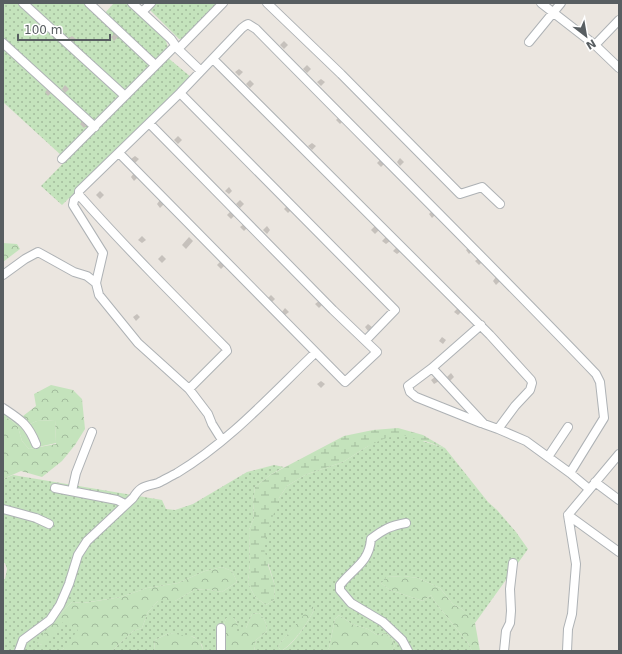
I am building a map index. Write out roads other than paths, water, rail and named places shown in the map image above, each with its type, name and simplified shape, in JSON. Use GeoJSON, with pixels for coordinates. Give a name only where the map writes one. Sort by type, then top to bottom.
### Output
{"type":"FeatureCollection","features":[{"type":"Feature","properties":{"kind":"lane"},"geometry":{"type":"LineString","coordinates":[[23,3],[125,96]]}},
{"type":"Feature","properties":{"kind":"lane"},"geometry":{"type":"LineString","coordinates":[[89,3],[155,65]]}},
{"type":"Feature","properties":{"kind":"lane"},"geometry":{"type":"LineString","coordinates":[[132,3],[201,71]]}},
{"type":"Feature","properties":{"kind":"lane"},"geometry":{"type":"LineString","coordinates":[[142,12],[151,3]]}},
{"type":"Feature","properties":{"kind":"lane"},"geometry":{"type":"LineString","coordinates":[[62,160],[155,65],[177,47],[223,3]]}},
{"type":"Feature","properties":{"kind":"lane"},"geometry":{"type":"LineString","coordinates":[[267,3],[341,74],[460,194],[482,187],[500,204]]}},
{"type":"Feature","properties":{"kind":"lane"},"geometry":{"type":"LineString","coordinates":[[541,3],[594,45],[619,68]]}},
{"type":"Feature","properties":{"kind":"lane"},"geometry":{"type":"LineString","coordinates":[[529,42],[561,3]]}},
{"type":"Feature","properties":{"kind":"lane"},"geometry":{"type":"LineString","coordinates":[[594,45],[619,20]]}},
{"type":"Feature","properties":{"kind":"lane"},"geometry":{"type":"LineString","coordinates":[[222,440],[212,424],[208,414],[189,389],[138,343],[99,295],[96,282],[103,253],[73,206],[74,200],[79,194],[79,191],[180,93],[246,25],[251,25],[538,313],[596,374],[600,382],[604,418],[570,473]]}},
{"type":"Feature","properties":{"kind":"lane"},"geometry":{"type":"LineString","coordinates":[[3,43],[95,127]]}},
{"type":"Feature","properties":{"kind":"lane"},"geometry":{"type":"LineString","coordinates":[[213,59],[481,326],[532,383],[530,390],[515,406],[498,429]]}},
{"type":"Feature","properties":{"kind":"lane"},"geometry":{"type":"LineString","coordinates":[[180,93],[395,310],[366,340]]}},
{"type":"Feature","properties":{"kind":"lane"},"geometry":{"type":"LineString","coordinates":[[118,153],[345,382],[377,352],[149,123]]}},
{"type":"Feature","properties":{"kind":"lane"},"geometry":{"type":"LineString","coordinates":[[79,194],[148,270],[226,348],[227,351],[189,389]]}},
{"type":"Feature","properties":{"kind":"lane"},"geometry":{"type":"LineString","coordinates":[[3,275],[25,259],[38,252],[74,272],[87,276],[96,282]]}},
{"type":"Feature","properties":{"kind":"lane"},"geometry":{"type":"LineString","coordinates":[[481,326],[432,368],[408,386],[410,392],[420,399],[526,441],[570,473],[589,489]]}},
{"type":"Feature","properties":{"kind":"lane"},"geometry":{"type":"LineString","coordinates":[[19,651],[23,640],[50,620],[60,605],[69,584],[78,555],[87,541],[133,498],[138,489],[158,483],[201,458],[248,419],[316,353]]}},
{"type":"Feature","properties":{"kind":"lane"},"geometry":{"type":"LineString","coordinates":[[432,368],[484,424]]}},
{"type":"Feature","properties":{"kind":"lane"},"geometry":{"type":"LineString","coordinates":[[3,408],[21,420],[31,433],[36,444]]}},
{"type":"Feature","properties":{"kind":"lane"},"geometry":{"type":"LineString","coordinates":[[548,457],[568,427]]}},
{"type":"Feature","properties":{"kind":"lane"},"geometry":{"type":"LineString","coordinates":[[72,491],[76,473],[92,432]]}},
{"type":"Feature","properties":{"kind":"lane"},"geometry":{"type":"LineString","coordinates":[[567,651],[568,629],[572,614],[576,564],[568,515],[619,454]]}},
{"type":"Feature","properties":{"kind":"lane"},"geometry":{"type":"LineString","coordinates":[[595,482],[619,500]]}},
{"type":"Feature","properties":{"kind":"lane"},"geometry":{"type":"LineString","coordinates":[[55,488],[117,500],[125,504]]}},
{"type":"Feature","properties":{"kind":"lane"},"geometry":{"type":"LineString","coordinates":[[3,509],[36,518],[49,524]]}},
{"type":"Feature","properties":{"kind":"lane"},"geometry":{"type":"LineString","coordinates":[[568,515],[619,552]]}},
{"type":"Feature","properties":{"kind":"lane"},"geometry":{"type":"LineString","coordinates":[[406,523],[381,531],[372,539],[370,548],[361,565],[350,572],[340,585],[340,590],[351,603],[383,622],[402,640],[408,651]]}},
{"type":"Feature","properties":{"kind":"lane"},"geometry":{"type":"LineString","coordinates":[[504,651],[505,636],[511,617],[510,589],[513,563]]}},
{"type":"Feature","properties":{"kind":"lane"},"geometry":{"type":"LineString","coordinates":[[221,628],[221,651]]}}]}
